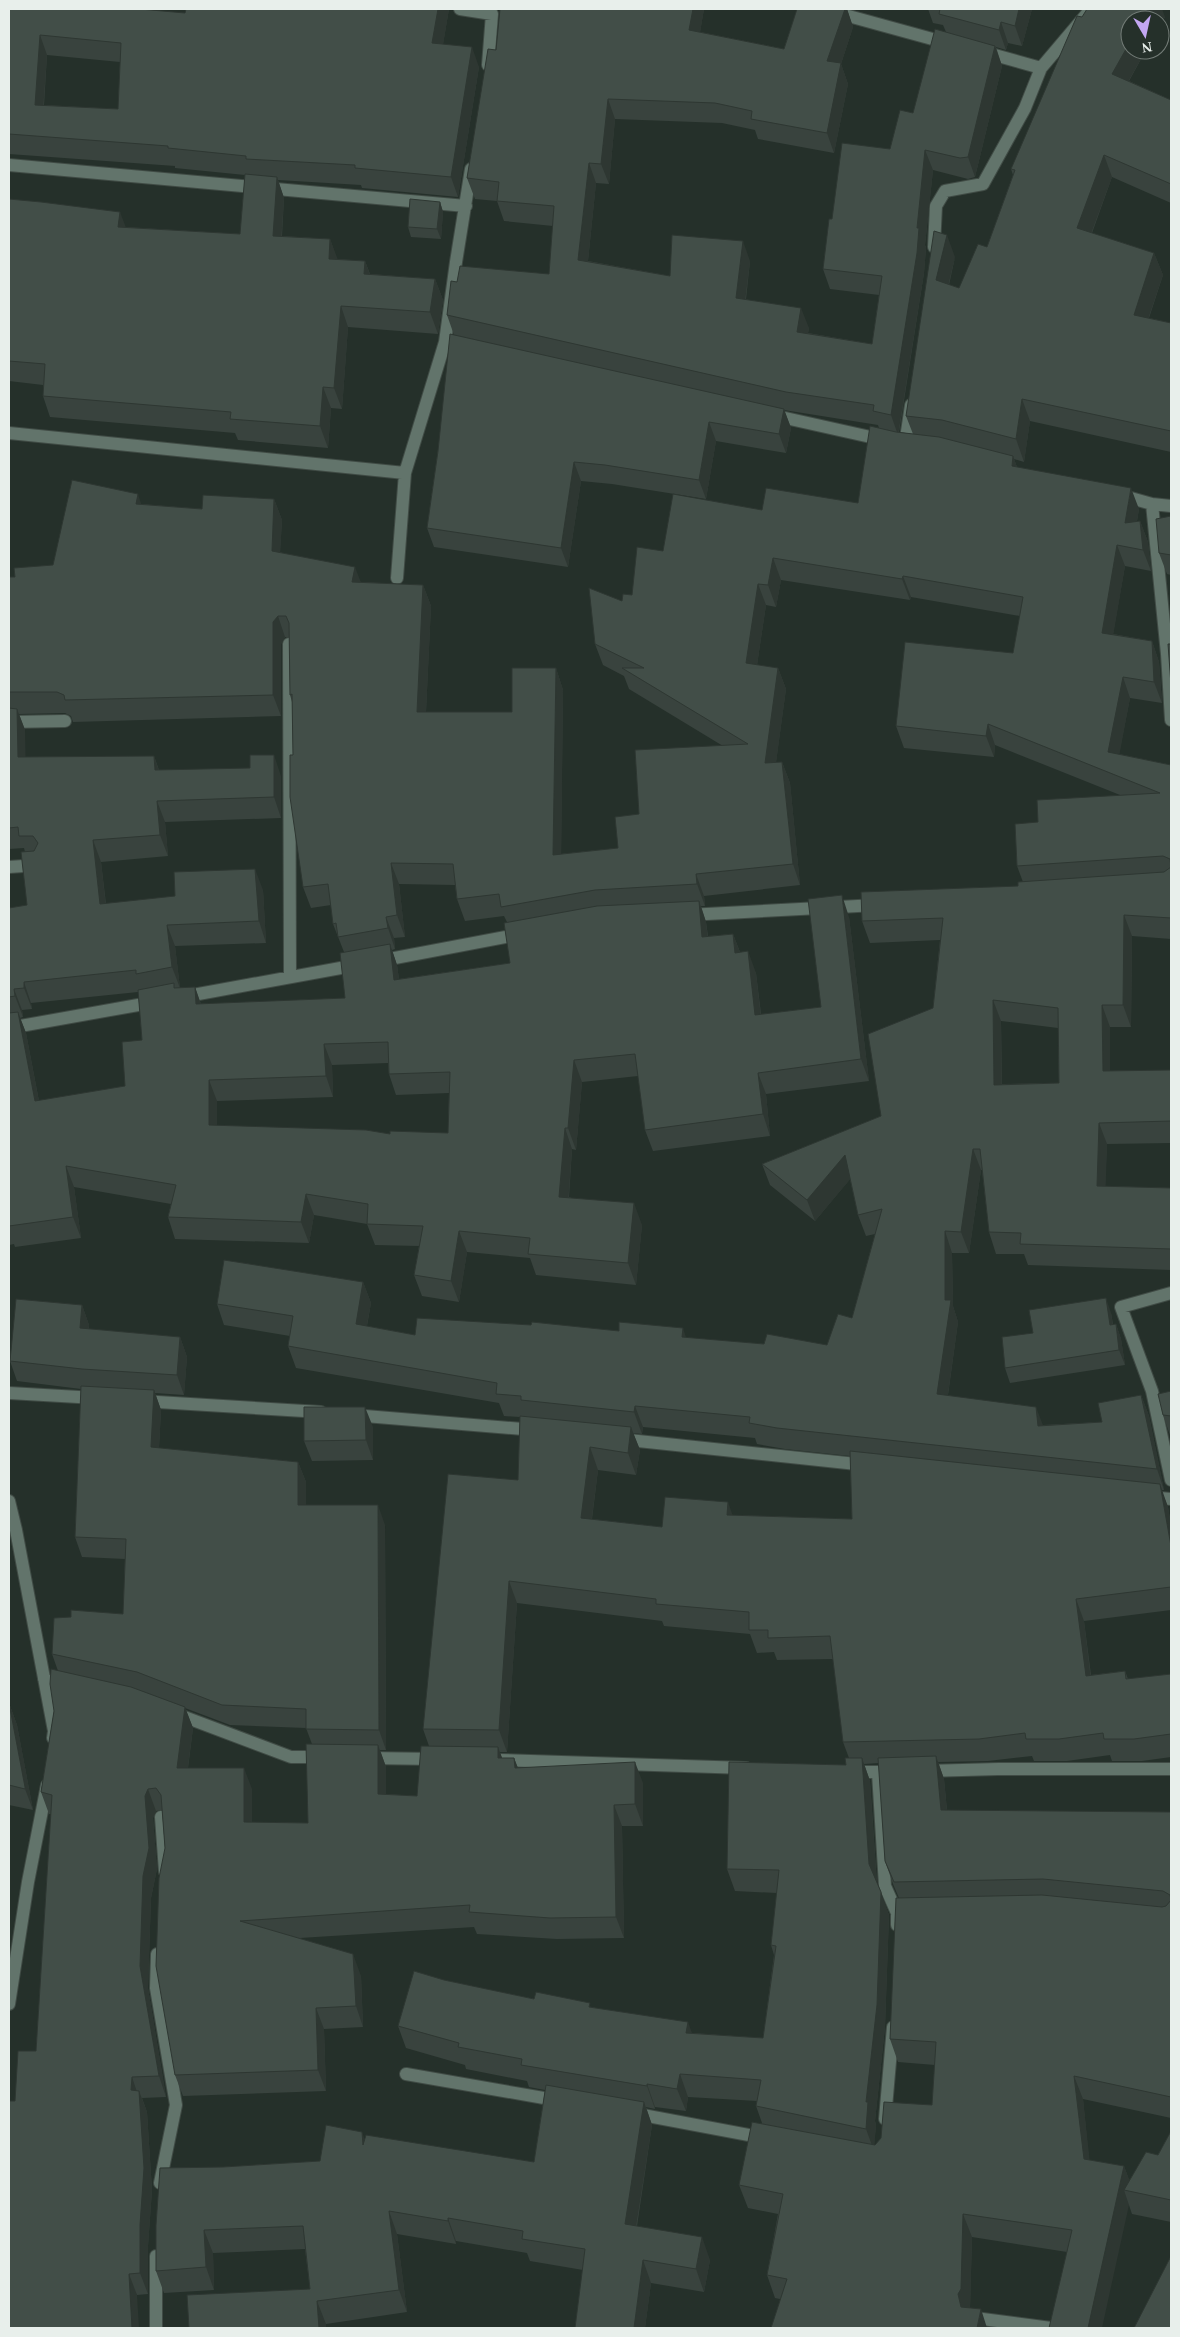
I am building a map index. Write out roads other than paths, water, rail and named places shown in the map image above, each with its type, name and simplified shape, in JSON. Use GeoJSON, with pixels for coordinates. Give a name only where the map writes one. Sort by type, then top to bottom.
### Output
{"type":"FeatureCollection","features":[{"type":"Feature","properties":{"kind":"street"},"geometry":{"type":"LineString","coordinates":[[460,9],[492,14],[486,78]]}},
{"type":"Feature","properties":{"kind":"street"},"geometry":{"type":"LineString","coordinates":[[823,9],[956,45]]}},
{"type":"Feature","properties":{"kind":"street"},"geometry":{"type":"LineString","coordinates":[[934,256],[936,206],[945,192],[983,184],[1025,108],[1041,68],[1091,9]]}},
{"type":"Feature","properties":{"kind":"street"},"geometry":{"type":"LineString","coordinates":[[975,50],[1041,68]]}},
{"type":"Feature","properties":{"kind":"street"},"geometry":{"type":"LineString","coordinates":[[397,578],[405,473],[450,343],[473,157]]}},
{"type":"Feature","properties":{"kind":"street"},"geometry":{"type":"LineString","coordinates":[[9,165],[466,206]]}},
{"type":"Feature","properties":{"kind":"street"},"geometry":{"type":"LineString","coordinates":[[904,444],[914,388]]}},
{"type":"Feature","properties":{"kind":"street"},"geometry":{"type":"LineString","coordinates":[[761,412],[904,444],[922,446]]}},
{"type":"Feature","properties":{"kind":"street"},"geometry":{"type":"LineString","coordinates":[[9,433],[405,473]]}},
{"type":"Feature","properties":{"kind":"street"},"geometry":{"type":"LineString","coordinates":[[1105,491],[1152,504],[1171,506]]}},
{"type":"Feature","properties":{"kind":"street"},"geometry":{"type":"LineString","coordinates":[[1152,504],[1167,654],[1171,720]]}},
{"type":"Feature","properties":{"kind":"street"},"geometry":{"type":"LineString","coordinates":[[289,644],[290,978]]}},
{"type":"Feature","properties":{"kind":"street"},"geometry":{"type":"LineString","coordinates":[[9,722],[65,721]]}},
{"type":"Feature","properties":{"kind":"street"},"geometry":{"type":"LineString","coordinates":[[9,867],[38,865]]}},
{"type":"Feature","properties":{"kind":"street"},"geometry":{"type":"LineString","coordinates":[[674,916],[892,904]]}},
{"type":"Feature","properties":{"kind":"street"},"geometry":{"type":"LineString","coordinates":[[9,1028],[536,932]]}},
{"type":"Feature","properties":{"kind":"street"},"geometry":{"type":"LineString","coordinates":[[1171,1293],[1121,1307],[1152,1391],[1169,1450],[1171,1480]]}},
{"type":"Feature","properties":{"kind":"street"},"geometry":{"type":"LineString","coordinates":[[9,1394],[108,1399]]}},
{"type":"Feature","properties":{"kind":"street"},"geometry":{"type":"LineString","coordinates":[[128,1400],[340,1414],[550,1432]]}},
{"type":"Feature","properties":{"kind":"street"},"geometry":{"type":"LineString","coordinates":[[608,1438],[878,1467]]}},
{"type":"Feature","properties":{"kind":"street"},"geometry":{"type":"LineString","coordinates":[[1132,1495],[1171,1499]]}},
{"type":"Feature","properties":{"kind":"street"},"geometry":{"type":"LineString","coordinates":[[9,1502],[54,1731],[52,1751]]}},
{"type":"Feature","properties":{"kind":"street"},"geometry":{"type":"LineString","coordinates":[[44,1679],[83,1688]]}},
{"type":"Feature","properties":{"kind":"street"},"geometry":{"type":"LineString","coordinates":[[166,1710],[291,1757],[330,1758]]}},
{"type":"Feature","properties":{"kind":"street"},"geometry":{"type":"LineString","coordinates":[[350,1758],[447,1760]]}},
{"type":"Feature","properties":{"kind":"street"},"geometry":{"type":"LineString","coordinates":[[486,1760],[760,1768]]}},
{"type":"Feature","properties":{"kind":"street"},"geometry":{"type":"LineString","coordinates":[[839,1771],[878,1773],[998,1769],[1171,1769]]}},
{"type":"Feature","properties":{"kind":"street"},"geometry":{"type":"LineString","coordinates":[[9,2004],[28,1882],[49,1771]]}},
{"type":"Feature","properties":{"kind":"street"},"geometry":{"type":"LineString","coordinates":[[878,1773],[885,1886],[902,1913],[896,1942]]}},
{"type":"Feature","properties":{"kind":"street"},"geometry":{"type":"LineString","coordinates":[[160,1817],[165,1870],[161,1889]]}},
{"type":"Feature","properties":{"kind":"street"},"geometry":{"type":"LineString","coordinates":[[158,1938],[156,1988],[176,2105],[161,2173],[160,2192]]}},
{"type":"Feature","properties":{"kind":"street"},"geometry":{"type":"LineString","coordinates":[[883,2133],[894,2019]]}},
{"type":"Feature","properties":{"kind":"street"},"geometry":{"type":"LineString","coordinates":[[406,2074],[570,2102]]}},
{"type":"Feature","properties":{"kind":"street"},"geometry":{"type":"LineString","coordinates":[[618,2111],[779,2141]]}},
{"type":"Feature","properties":{"kind":"street"},"geometry":{"type":"LineString","coordinates":[[156,2247],[156,2328]]}},
{"type":"Feature","properties":{"kind":"street"},"geometry":{"type":"LineString","coordinates":[[975,2318],[1051,2328]]}}]}
